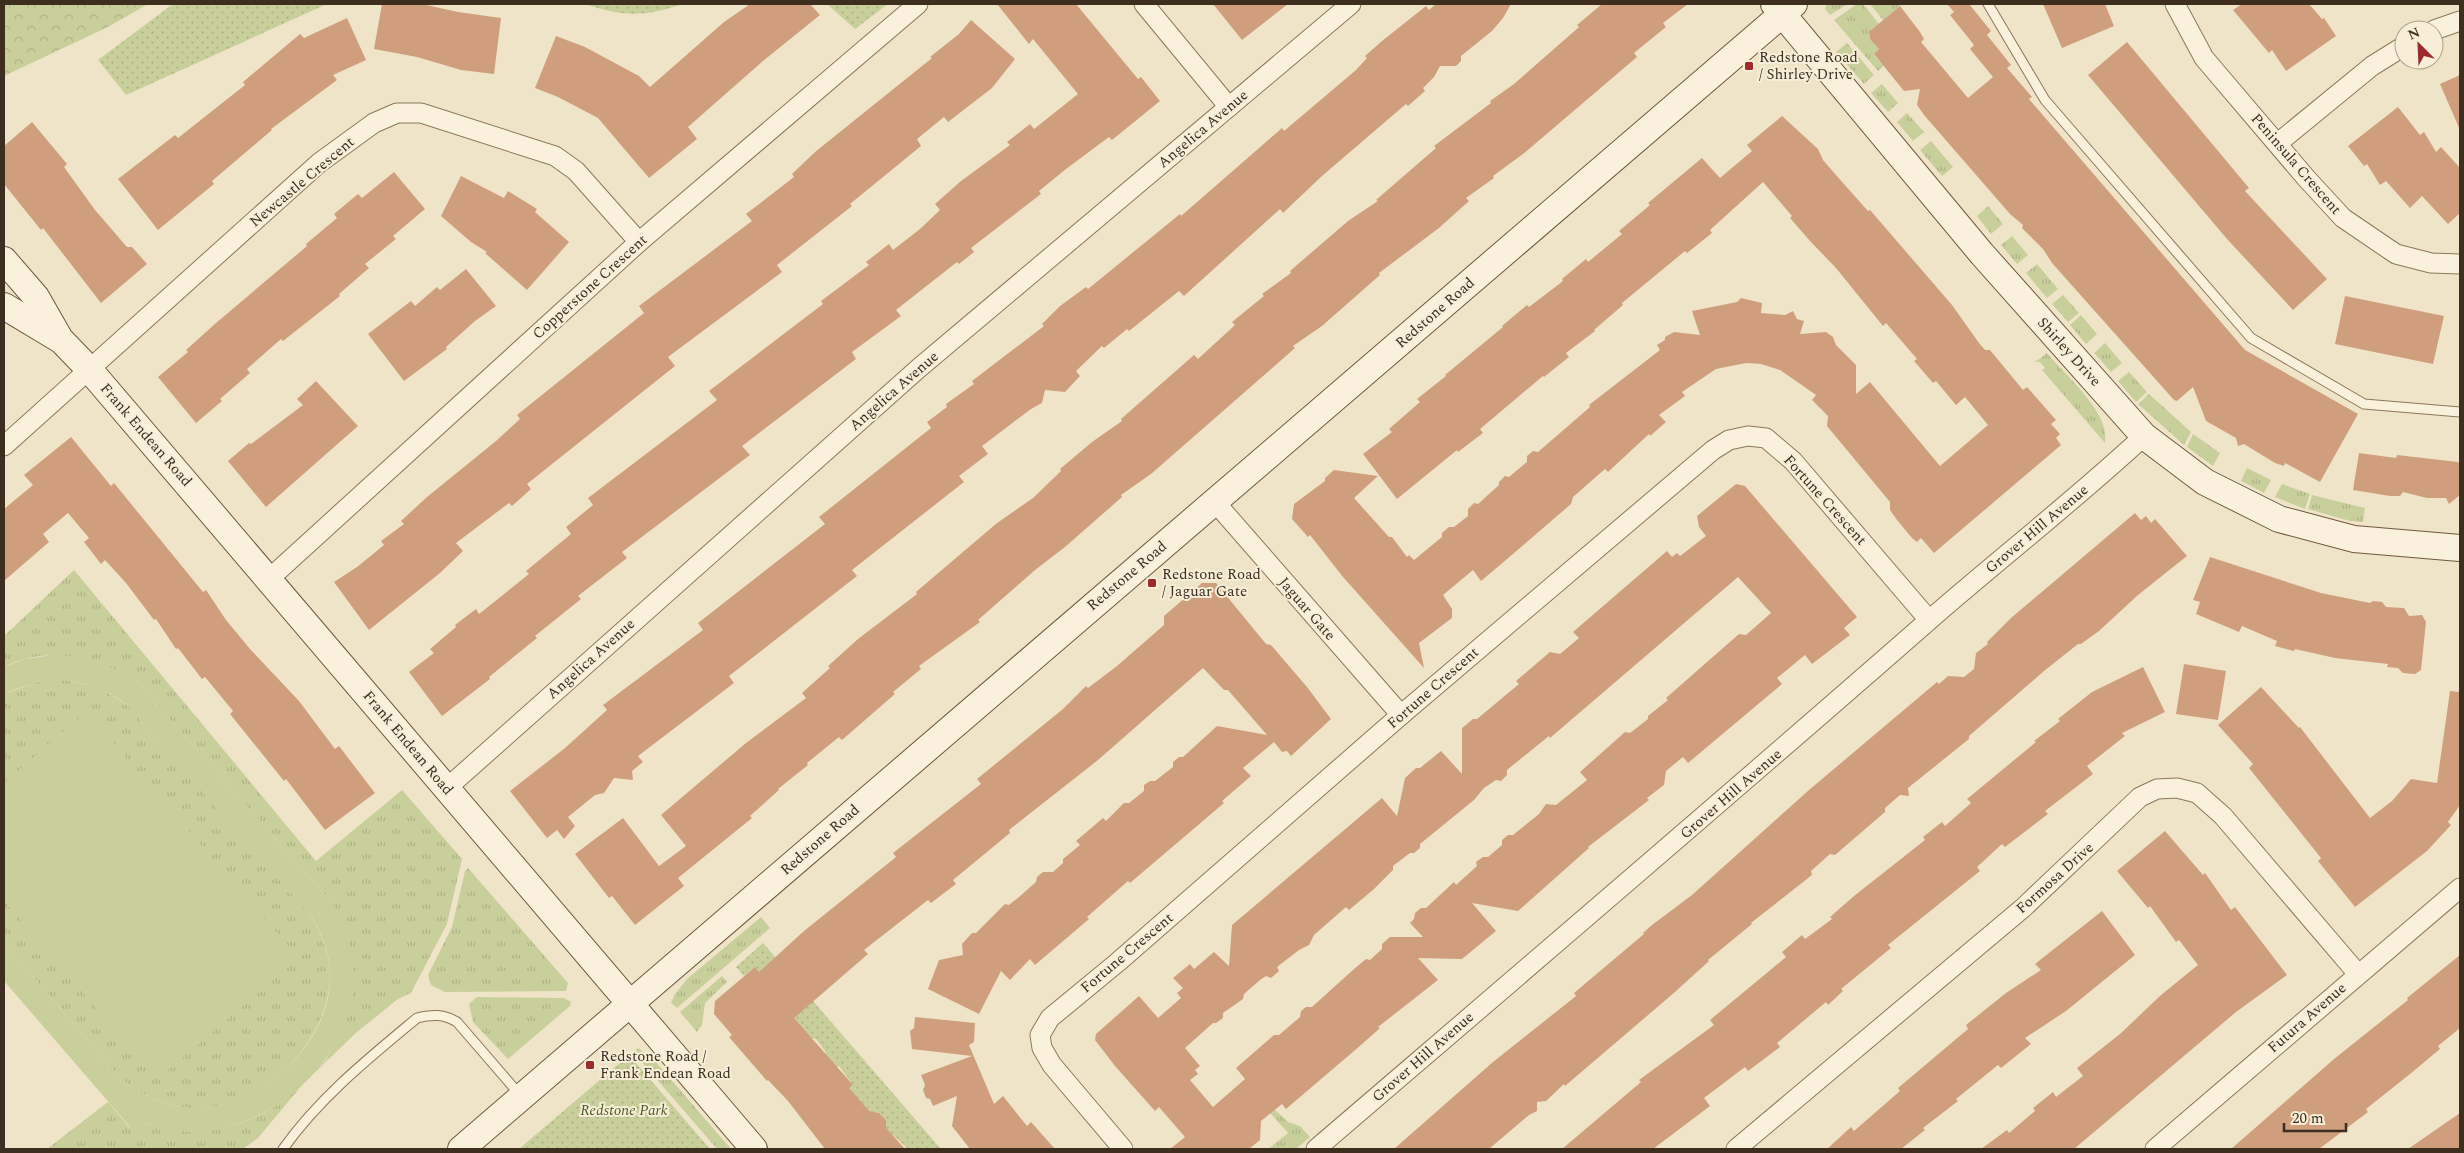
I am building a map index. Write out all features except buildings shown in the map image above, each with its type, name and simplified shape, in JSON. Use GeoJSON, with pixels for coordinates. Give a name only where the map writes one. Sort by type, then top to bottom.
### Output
{"type":"FeatureCollection","features":[{"type":"Feature","properties":{"kind":"street","name":"Copperstone Crescent"},"geometry":{"type":"LineString","coordinates":[[269,578],[639,242],[918,4]]}},
{"type":"Feature","properties":{"kind":"street"},"geometry":{"type":"LineString","coordinates":[[1144,4],[1229,107]]}},
{"type":"Feature","properties":{"kind":"street","name":"Angelica Avenue"},"geometry":{"type":"LineString","coordinates":[[447,788],[919,368],[1350,4]]}},
{"type":"Feature","properties":{"kind":"street","name":"Peninsula Crescent"},"geometry":{"type":"LineString","coordinates":[[2175,4],[2204,58],[2307,179],[2344,218],[2373,240],[2396,254],[2431,263],[2460,264]]}},
{"type":"Feature","properties":{"kind":"street","name":"Shirley Drive"},"geometry":{"type":"LineString","coordinates":[[1783,7],[1982,254],[2144,436],[2205,482],[2279,519],[2354,539],[2460,548]]}},
{"type":"Feature","properties":{"kind":"street","name":"Redstone Road"},"geometry":{"type":"LineString","coordinates":[[461,1149],[1215,502],[1783,7]]}},
{"type":"Feature","properties":{"kind":"street"},"geometry":{"type":"LineString","coordinates":[[2444,26],[2460,20]]}},
{"type":"Feature","properties":{"kind":"street"},"geometry":{"type":"LineString","coordinates":[[2278,143],[2372,66],[2394,52]]}},
{"type":"Feature","properties":{"kind":"street","name":"Newcastle Crescent"},"geometry":{"type":"LineString","coordinates":[[4,446],[59,397],[88,368],[319,163],[374,123],[397,113],[421,113],[556,156],[576,171],[639,242]]}},
{"type":"Feature","properties":{"kind":"street","name":"Frank Endean Road"},"geometry":{"type":"LineString","coordinates":[[4,260],[36,297],[60,339],[88,368],[269,578],[629,1005],[754,1149]]}},
{"type":"Feature","properties":{"kind":"street","name":"Frank Endean Road"},"geometry":{"type":"LineString","coordinates":[[4,306],[60,339]]}},
{"type":"Feature","properties":{"kind":"street","name":"Fortune Crescent"},"geometry":{"type":"LineString","coordinates":[[1123,1149],[1052,1065],[1042,1048],[1040,1036],[1050,1018],[1118,962],[1401,716],[1713,450],[1729,440],[1748,436],[1766,438],[1793,461],[1929,620]]}},
{"type":"Feature","properties":{"kind":"street","name":"Grover Hill Avenue"},"geometry":{"type":"LineString","coordinates":[[1316,1149],[1777,755],[1929,620],[2112,466],[2144,436]]}},
{"type":"Feature","properties":{"kind":"street","name":"Jaguar Gate"},"geometry":{"type":"LineString","coordinates":[[1215,502],[1401,716]]}},
{"type":"Feature","properties":{"kind":"street","name":"Formosa Drive"},"geometry":{"type":"LineString","coordinates":[[1736,1149],[2022,908],[2140,797],[2157,790],[2177,788],[2196,793],[2223,816],[2358,974]]}},
{"type":"Feature","properties":{"kind":"street","name":"Futura Avenue"},"geometry":{"type":"LineString","coordinates":[[2155,1149],[2460,888]]}},
{"type":"Feature","properties":{"kind":"lane"},"geometry":{"type":"LineString","coordinates":[[1988,4],[2045,100],[2252,338],[2364,404],[2460,412]]}},
{"type":"Feature","properties":{"kind":"lane"},"geometry":{"type":"LineString","coordinates":[[284,1149],[300,1127],[354,1069],[418,1018],[427,1015],[447,1017],[457,1022],[522,1097]]}},
{"type":"Feature","properties":{"kind":"green space"},"geometry":{"type":"Polygon","coordinates":[[[4,4],[148,4],[108,27],[4,76],[4,4]]]}},
{"type":"Feature","properties":{"kind":"green space"},"geometry":{"type":"Polygon","coordinates":[[[173,4],[327,4],[126,95],[98,60],[173,4]]]}},
{"type":"Feature","properties":{"kind":"green space"},"geometry":{"type":"Polygon","coordinates":[[[585,4],[683,4],[657,11],[634,14],[611,11],[585,4]]]}},
{"type":"Feature","properties":{"kind":"green space"},"geometry":{"type":"Polygon","coordinates":[[[827,4],[888,4],[855,29],[827,4]]]}},
{"type":"Feature","properties":{"kind":"green space"},"geometry":{"type":"Polygon","coordinates":[[[1827,4],[1848,4],[1830,15],[1825,9],[1827,4]]]}},
{"type":"Feature","properties":{"kind":"green space"},"geometry":{"type":"Polygon","coordinates":[[[1857,4],[1863,4],[1879,24],[1870,31],[1870,36],[1879,49],[1874,55],[1882,64],[1885,64],[1878,71],[1834,20],[1857,4]]]}},
{"type":"Feature","properties":{"kind":"green space"},"geometry":{"type":"Polygon","coordinates":[[[1870,4],[1898,4],[1900,6],[1883,20],[1870,4]]]}},
{"type":"Feature","properties":{"kind":"green space"},"geometry":{"type":"Polygon","coordinates":[[[1847,43],[1874,75],[1864,84],[1836,52],[1847,43]]]}},
{"type":"Feature","properties":{"kind":"green space"},"geometry":{"type":"Polygon","coordinates":[[[1882,84],[1898,103],[1888,112],[1871,93],[1882,84]]]}},
{"type":"Feature","properties":{"kind":"green space"},"geometry":{"type":"Polygon","coordinates":[[[1907,113],[1924,132],[1913,141],[1897,122],[1907,113]]]}},
{"type":"Feature","properties":{"kind":"green space"},"geometry":{"type":"Polygon","coordinates":[[[1931,141],[1953,167],[1942,176],[1920,150],[1931,141]]]}},
{"type":"Feature","properties":{"kind":"green space"},"geometry":{"type":"Polygon","coordinates":[[[1988,206],[2003,224],[1991,234],[1977,216],[1988,206]]]}},
{"type":"Feature","properties":{"kind":"green space"},"geometry":{"type":"Polygon","coordinates":[[[2012,236],[2028,255],[2017,264],[2001,245],[2012,236]]]}},
{"type":"Feature","properties":{"kind":"green space"},"geometry":{"type":"Polygon","coordinates":[[[2037,264],[2058,289],[2047,298],[2026,273],[2037,264]]]}},
{"type":"Feature","properties":{"kind":"green space"},"geometry":{"type":"Polygon","coordinates":[[[2063,295],[2079,313],[2068,322],[2052,304],[2063,295]]]}},
{"type":"Feature","properties":{"kind":"green space"},"geometry":{"type":"Polygon","coordinates":[[[2081,315],[2097,334],[2086,344],[2070,325],[2081,315]]]}},
{"type":"Feature","properties":{"kind":"green space"},"geometry":{"type":"Polygon","coordinates":[[[2105,343],[2122,363],[2111,372],[2094,353],[2105,343]]]}},
{"type":"Feature","properties":{"kind":"green space"},"geometry":{"type":"Polygon","coordinates":[[[2047,353],[2094,407],[2105,431],[2105,443],[2042,370],[2045,368],[2040,362],[2035,362],[2047,353]]]}},
{"type":"Feature","properties":{"kind":"green space"},"geometry":{"type":"Polygon","coordinates":[[[2129,372],[2147,392],[2136,402],[2118,381],[2129,372]]]}},
{"type":"Feature","properties":{"kind":"green space"},"geometry":{"type":"Polygon","coordinates":[[[2149,394],[2191,432],[2184,445],[2138,404],[2149,394]]]}},
{"type":"Feature","properties":{"kind":"green space"},"geometry":{"type":"Polygon","coordinates":[[[2193,434],[2220,453],[2213,466],[2187,447],[2193,434]]]}},
{"type":"Feature","properties":{"kind":"green space"},"geometry":{"type":"Polygon","coordinates":[[[2247,468],[2271,480],[2264,493],[2241,481],[2247,468]]]}},
{"type":"Feature","properties":{"kind":"green space"},"geometry":{"type":"Polygon","coordinates":[[[2282,484],[2310,494],[2305,509],[2275,497],[2282,484]]]}},
{"type":"Feature","properties":{"kind":"green space"},"geometry":{"type":"Polygon","coordinates":[[[2312,495],[2365,508],[2363,522],[2350,521],[2308,509],[2312,495]]]}},
{"type":"Feature","properties":{"kind":"green space"},"geometry":{"type":"Polygon","coordinates":[[[74,570],[316,861],[402,790],[462,859],[447,924],[411,993],[398,999],[357,1032],[308,1079],[325,1061],[340,1035],[331,902],[138,682],[124,674],[109,669],[62,657],[40,656],[4,667],[4,636],[74,570]]]}},
{"type":"Feature","properties":{"kind":"green space"},"geometry":{"type":"Polygon","coordinates":[[[64,655],[97,662],[118,670],[138,682],[331,902],[340,920],[350,947],[354,977],[351,1005],[342,1031],[328,1056],[309,1079],[287,1098],[262,1114],[236,1125],[209,1131],[182,1131],[156,1126],[139,1120],[131,1128],[4,981],[4,943],[122,1080],[158,1101],[188,1108],[224,1104],[248,1095],[271,1081],[291,1064],[308,1043],[320,1021],[328,996],[330,971],[327,950],[312,918],[127,705],[113,695],[98,688],[67,681],[36,683],[4,694],[4,667],[25,659],[64,655]]]}},
{"type":"Feature","properties":{"kind":"green space"},"geometry":{"type":"Polygon","coordinates":[[[65,680],[98,687],[127,705],[304,907],[322,938],[328,955],[330,973],[327,998],[319,1022],[306,1045],[290,1065],[270,1082],[247,1095],[224,1104],[188,1108],[158,1101],[131,1086],[122,1080],[4,943],[4,694],[39,681],[65,680]]]}},
{"type":"Feature","properties":{"kind":"green space"},"geometry":{"type":"Polygon","coordinates":[[[86,712],[299,958],[158,1079],[4,901],[4,783],[86,712]]]}},
{"type":"Feature","properties":{"kind":"green space"},"geometry":{"type":"Polygon","coordinates":[[[468,868],[568,983],[566,991],[445,992],[431,985],[428,975],[452,927],[465,871],[468,868]]]}},
{"type":"Feature","properties":{"kind":"green space"},"geometry":{"type":"Polygon","coordinates":[[[761,917],[770,928],[677,1008],[671,1003],[675,994],[687,979],[761,917]]]}},
{"type":"Feature","properties":{"kind":"green space"},"geometry":{"type":"Polygon","coordinates":[[[763,943],[941,1149],[908,1149],[893,1135],[887,1140],[881,1130],[886,1125],[886,1120],[879,1113],[875,1112],[869,1117],[846,1090],[853,1085],[839,1066],[829,1072],[825,1051],[816,1039],[809,1037],[800,1030],[774,997],[755,967],[744,976],[736,967],[763,943]]]}},
{"type":"Feature","properties":{"kind":"green space"},"geometry":{"type":"Polygon","coordinates":[[[722,976],[727,982],[705,1003],[702,1025],[697,1032],[680,1012],[722,976]]]}},
{"type":"Feature","properties":{"kind":"green space"},"geometry":{"type":"Polygon","coordinates":[[[477,997],[564,998],[571,1002],[570,1006],[508,1059],[473,1022],[469,1004],[477,997]]]}},
{"type":"Feature","properties":{"kind":"green space"},"geometry":{"type":"Polygon","coordinates":[[[638,1048],[655,1061],[731,1149],[717,1149],[640,1060],[634,1052],[638,1048]]]}},
{"type":"Feature","properties":{"kind":"green space","name":"Redstone Park"},"geometry":{"type":"Polygon","coordinates":[[[629,1055],[710,1149],[519,1149],[629,1055]]]}},
{"type":"Feature","properties":{"kind":"green space"},"geometry":{"type":"Polygon","coordinates":[[[303,1084],[258,1138],[243,1149],[47,1149],[108,1102],[130,1128],[139,1120],[184,1131],[205,1131],[226,1128],[266,1112],[303,1084]]]}},
{"type":"Feature","properties":{"kind":"green space"},"geometry":{"type":"Polygon","coordinates":[[[1274,1109],[1288,1122],[1300,1126],[1310,1137],[1296,1149],[1268,1149],[1288,1133],[1270,1113],[1274,1109]]]}},
{"type":"Feature","properties":{"kind":"place","name":"Redstone Road / Shirley Drive"},"geometry":{"type":"Point","coordinates":[1749,66]}},
{"type":"Feature","properties":{"kind":"place","name":"Redstone Road / Jaguar Gate"},"geometry":{"type":"Point","coordinates":[1152,583]}},
{"type":"Feature","properties":{"kind":"place","name":"Redstone Road / Frank Endean Road"},"geometry":{"type":"Point","coordinates":[590,1065]}}]}
